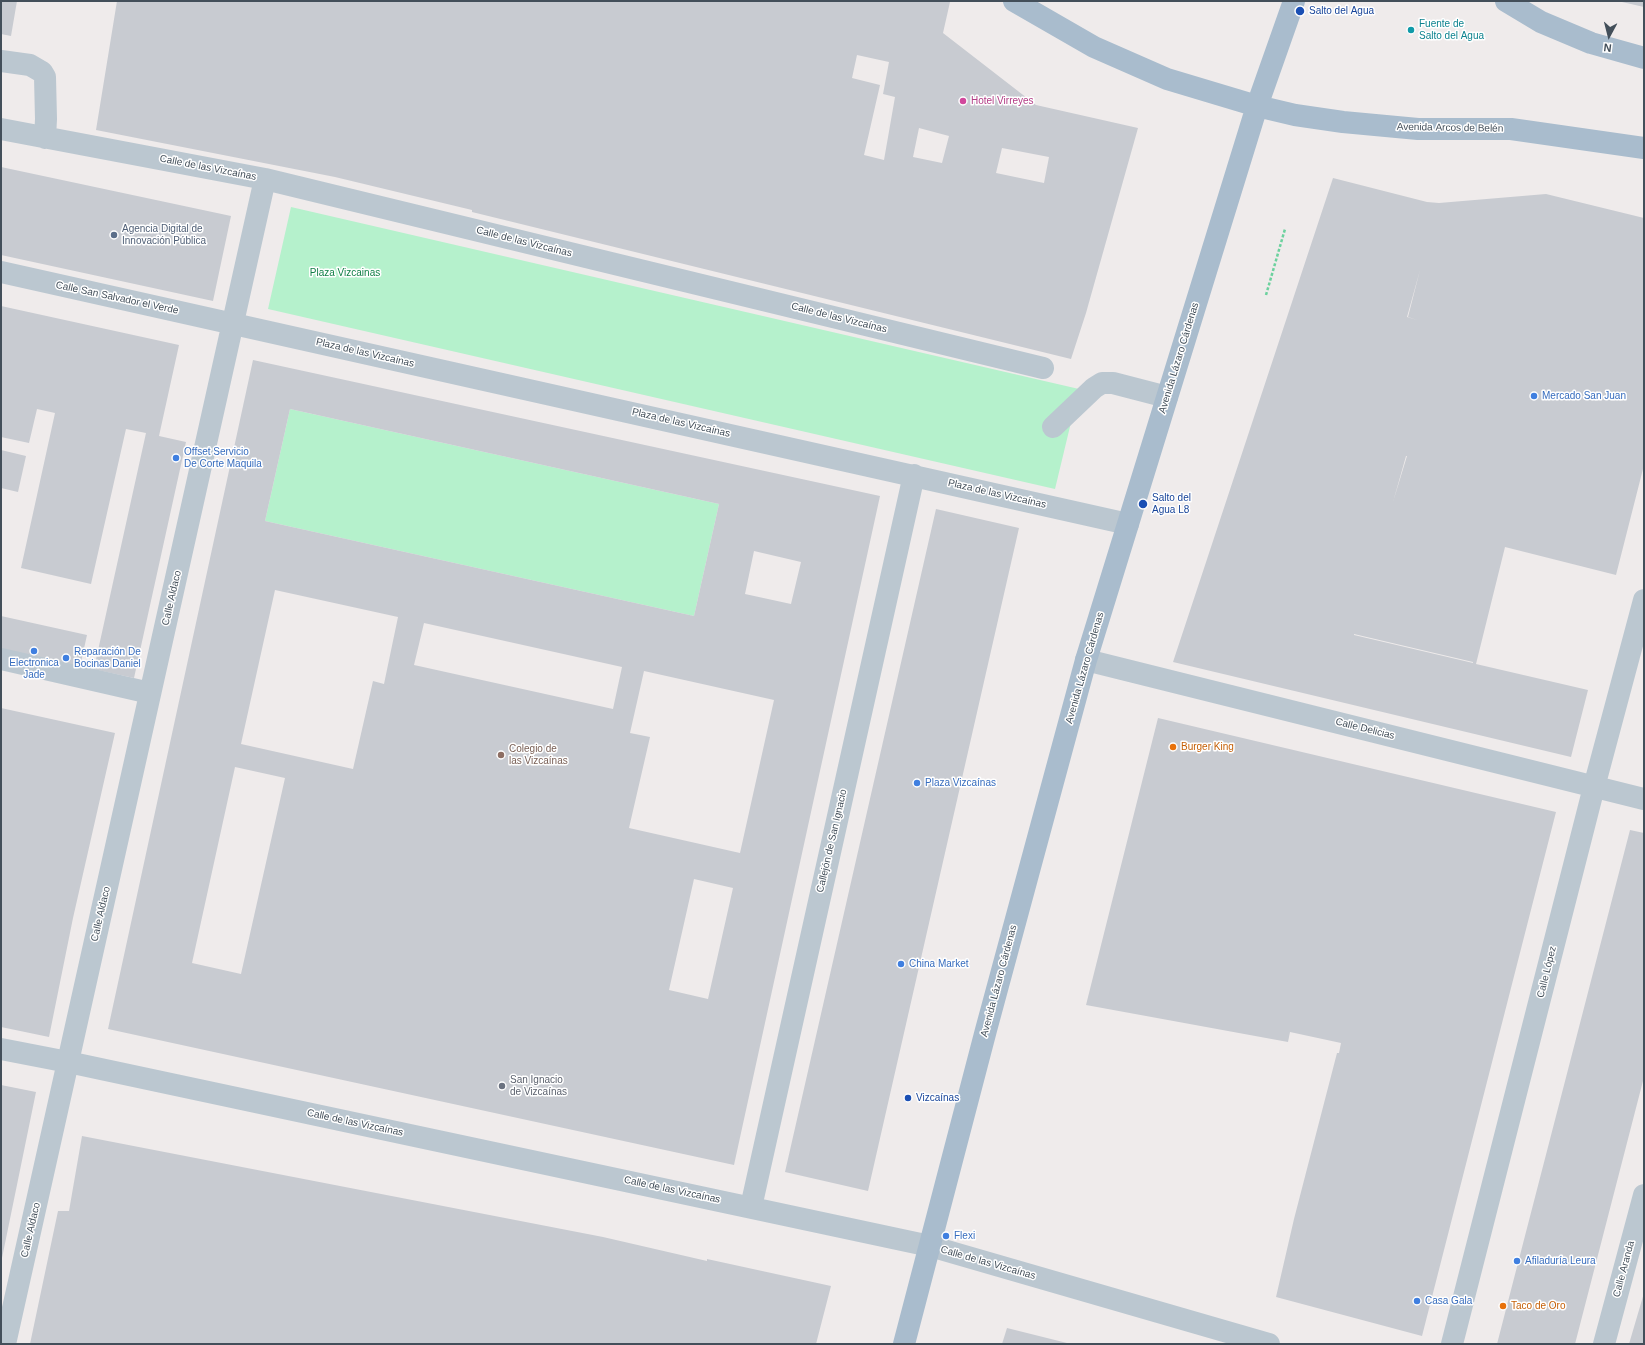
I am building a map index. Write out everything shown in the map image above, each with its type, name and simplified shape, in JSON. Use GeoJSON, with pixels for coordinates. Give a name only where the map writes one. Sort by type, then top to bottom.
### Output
{"type":"FeatureCollection","features":[{"type":"Feature","properties":{"kind":"main road","name":"Avenida Arcos de Belén"},"geometry":{"type":"LineString","coordinates":[[1014,1],[1094,47],[1167,79],[1257,106],[1295,115],[1344,122],[1418,129],[1511,129],[1557,134],[1644,148]]}},
{"type":"Feature","properties":{"kind":"main road","name":"Avenida Lázaro Cárdenas"},"geometry":{"type":"LineString","coordinates":[[904,1344],[986,1030],[1086,660],[1257,106],[1294,1]]}},
{"type":"Feature","properties":{"kind":"main road"},"geometry":{"type":"LineString","coordinates":[[1506,1],[1541,22],[1591,43],[1644,58]]}},
{"type":"Feature","properties":{"kind":"street"},"geometry":{"type":"LineString","coordinates":[[1,61],[30,65],[42,72],[45,78],[45,138]]}},
{"type":"Feature","properties":{"kind":"street","name":"Calle de las Vizcaínas"},"geometry":{"type":"LineString","coordinates":[[1,129],[265,179],[1043,368]]}},
{"type":"Feature","properties":{"kind":"street","name":"Calle Aldaco"},"geometry":{"type":"LineString","coordinates":[[5,1344],[265,179]]}},
{"type":"Feature","properties":{"kind":"street","name":"Calle San Salvador el Verde"},"geometry":{"type":"LineString","coordinates":[[1,272],[234,323]]}},
{"type":"Feature","properties":{"kind":"street","name":"Plaza de las Vizcaínas"},"geometry":{"type":"LineString","coordinates":[[234,323],[1128,524]]}},
{"type":"Feature","properties":{"kind":"street"},"geometry":{"type":"LineString","coordinates":[[1053,427],[1094,388],[1102,383],[1113,383],[1167,397]]}},
{"type":"Feature","properties":{"kind":"street","name":"Callejón de San Ignacio"},"geometry":{"type":"LineString","coordinates":[[750,1207],[914,475]]}},
{"type":"Feature","properties":{"kind":"street","name":"Calle López"},"geometry":{"type":"LineString","coordinates":[[1452,1344],[1594,787],[1644,600]]}},
{"type":"Feature","properties":{"kind":"street"},"geometry":{"type":"LineString","coordinates":[[1,659],[150,693]]}},
{"type":"Feature","properties":{"kind":"street","name":"Calle Delicias"},"geometry":{"type":"LineString","coordinates":[[1086,660],[1644,799]]}},
{"type":"Feature","properties":{"kind":"street","name":"Calle de las Vizcaínas"},"geometry":{"type":"LineString","coordinates":[[1,1049],[930,1246],[1270,1344]]}},
{"type":"Feature","properties":{"kind":"street","name":"Calle Aranda"},"geometry":{"type":"LineString","coordinates":[[1604,1344],[1644,1195]]}},
{"type":"Feature","properties":{"kind":"path"},"geometry":{"type":"LineString","coordinates":[[1266,295],[1285,229]]}},
{"type":"Feature","properties":{"kind":"green space","name":"Plaza Vizcainas"},"geometry":{"type":"Polygon","coordinates":[[[291,207],[1079,389],[1055,489],[268,309],[291,207]]]}},
{"type":"Feature","properties":{"kind":"green space"},"geometry":{"type":"Polygon","coordinates":[[[290,409],[719,504],[694,616],[265,521],[290,409]]]}},
{"type":"Feature","properties":{"kind":"building"},"geometry":{"type":"Polygon","coordinates":[[[1,1],[17,1],[11,36],[1,34],[1,1]]]}},
{"type":"Feature","properties":{"kind":"building"},"geometry":{"type":"Polygon","coordinates":[[[117,1],[946,1],[950,2],[943,33],[1036,105],[1138,128],[1086,313],[1071,359],[335,177],[96,130],[117,1]],[[857,55],[852,78],[880,85],[864,155],[884,160],[895,97],[883,94],[889,62],[857,55]],[[919,128],[913,157],[942,163],[949,136],[919,128]],[[1002,148],[996,173],[1044,183],[1049,157],[1002,148]]]}},
{"type":"Feature","properties":{"kind":"building"},"geometry":{"type":"Polygon","coordinates":[[[1644,1],[1644,7],[1622,2],[1644,1]]]}},
{"type":"Feature","properties":{"kind":"building","name":"Agencia Digital de Innovación Pública"},"geometry":{"type":"Polygon","coordinates":[[[1,167],[231,216],[213,301],[1,255],[1,167]]]}},
{"type":"Feature","properties":{"kind":"building"},"geometry":{"type":"Polygon","coordinates":[[[1333,178],[1427,202],[1439,203],[1546,194],[1644,218],[1644,465],[1616,575],[1505,547],[1476,664],[1588,690],[1571,757],[1173,662],[1333,178]],[[1420,270],[1407,317],[1417,320],[1408,317],[1420,270]],[[1406,456],[1393,502],[1407,456],[1406,456]],[[1354,634],[1354,635],[1473,663],[1354,634]]]}},
{"type":"Feature","properties":{"kind":"building"},"geometry":{"type":"Polygon","coordinates":[[[1,306],[179,345],[159,436],[186,442],[134,678],[1,649],[1,616],[87,635],[81,662],[95,664],[146,433],[126,429],[91,584],[21,568],[55,413],[37,409],[29,443],[1,437],[1,306]]]}},
{"type":"Feature","properties":{"kind":"building","name":"Colegio de las Vizcaínas"},"geometry":{"type":"Polygon","coordinates":[[[253,360],[880,496],[734,1165],[108,1029],[253,360]],[[290,409],[265,521],[694,616],[719,504],[290,409]],[[754,551],[745,594],[791,604],[801,562],[754,551]],[[275,590],[241,744],[353,769],[373,681],[384,684],[398,617],[275,590]],[[424,623],[414,665],[613,709],[622,667],[424,623]],[[644,671],[630,733],[650,737],[629,828],[740,853],[774,700],[644,671]],[[235,767],[192,963],[241,974],[285,778],[235,767]],[[694,879],[669,990],[708,999],[733,888],[694,879]]]}},
{"type":"Feature","properties":{"kind":"building"},"geometry":{"type":"Polygon","coordinates":[[[1,450],[26,456],[18,492],[1,488],[1,450]]]}},
{"type":"Feature","properties":{"kind":"building"},"geometry":{"type":"Polygon","coordinates":[[[936,509],[1019,528],[868,1191],[785,1172],[936,509]]]}},
{"type":"Feature","properties":{"kind":"building"},"geometry":{"type":"Polygon","coordinates":[[[1,708],[115,733],[73,918],[49,1037],[1,1027],[1,708]]]}},
{"type":"Feature","properties":{"kind":"building"},"geometry":{"type":"Polygon","coordinates":[[[1158,718],[1556,812],[1422,1336],[1276,1297],[1294,1219],[1337,1053],[1339,1053],[1341,1043],[1290,1032],[1288,1042],[1086,1005],[1158,718]]]}},
{"type":"Feature","properties":{"kind":"building"},"geometry":{"type":"Polygon","coordinates":[[[1630,830],[1644,833],[1644,1077],[1575,1344],[1497,1344],[1630,830]]]}},
{"type":"Feature","properties":{"kind":"building"},"geometry":{"type":"Polygon","coordinates":[[[1,1085],[36,1092],[2,1258],[1,1258],[1,1085]]]}},
{"type":"Feature","properties":{"kind":"building"},"geometry":{"type":"Polygon","coordinates":[[[82,1136],[603,1237],[707,1261],[707,1259],[831,1286],[816,1344],[30,1344],[58,1211],[69,1211],[82,1136]]]}},
{"type":"Feature","properties":{"kind":"building"},"geometry":{"type":"Polygon","coordinates":[[[1644,1293],[1644,1344],[1629,1344],[1644,1293]]]}},
{"type":"Feature","properties":{"kind":"building"},"geometry":{"type":"Polygon","coordinates":[[[1007,1328],[1067,1343],[1067,1344],[1002,1344],[1007,1328]]]}},
{"type":"Feature","properties":{"kind":"place","name":"Salto del Agua"},"geometry":{"type":"Point","coordinates":[1300,11]}},
{"type":"Feature","properties":{"kind":"place","name":"Fuente de Salto del Agua"},"geometry":{"type":"Point","coordinates":[1411,30]}},
{"type":"Feature","properties":{"kind":"place","name":"Hotel Virreyes"},"geometry":{"type":"Point","coordinates":[963,101]}},
{"type":"Feature","properties":{"kind":"place","name":"Agencia Digital de Innovación Pública"},"geometry":{"type":"Point","coordinates":[114,235]}},
{"type":"Feature","properties":{"kind":"place","name":"Mercado San Juan"},"geometry":{"type":"Point","coordinates":[1534,396]}},
{"type":"Feature","properties":{"kind":"place","name":"Offset Servicio De Corte Maquila"},"geometry":{"type":"Point","coordinates":[176,458]}},
{"type":"Feature","properties":{"kind":"place","name":"Salto del Agua L8"},"geometry":{"type":"Point","coordinates":[1143,504]}},
{"type":"Feature","properties":{"kind":"place","name":"Electronica Jade"},"geometry":{"type":"Point","coordinates":[34,651]}},
{"type":"Feature","properties":{"kind":"place","name":"Reparación De Bocinas Daniel"},"geometry":{"type":"Point","coordinates":[66,658]}},
{"type":"Feature","properties":{"kind":"place","name":"Burger King"},"geometry":{"type":"Point","coordinates":[1173,747]}},
{"type":"Feature","properties":{"kind":"place","name":"Colegio de las Vizcaínas"},"geometry":{"type":"Point","coordinates":[501,755]}},
{"type":"Feature","properties":{"kind":"place","name":"Plaza Vizcaínas"},"geometry":{"type":"Point","coordinates":[917,783]}},
{"type":"Feature","properties":{"kind":"place","name":"China Market"},"geometry":{"type":"Point","coordinates":[901,964]}},
{"type":"Feature","properties":{"kind":"place","name":"San Ignacio de Vizcaínas"},"geometry":{"type":"Point","coordinates":[502,1086]}},
{"type":"Feature","properties":{"kind":"place","name":"Vizcaínas"},"geometry":{"type":"Point","coordinates":[908,1098]}},
{"type":"Feature","properties":{"kind":"place","name":"Flexi"},"geometry":{"type":"Point","coordinates":[946,1236]}},
{"type":"Feature","properties":{"kind":"place","name":"Afiladuría Leura"},"geometry":{"type":"Point","coordinates":[1517,1261]}},
{"type":"Feature","properties":{"kind":"place","name":"Casa Gala"},"geometry":{"type":"Point","coordinates":[1417,1301]}},
{"type":"Feature","properties":{"kind":"place","name":"Taco de Oro"},"geometry":{"type":"Point","coordinates":[1503,1306]}}]}
